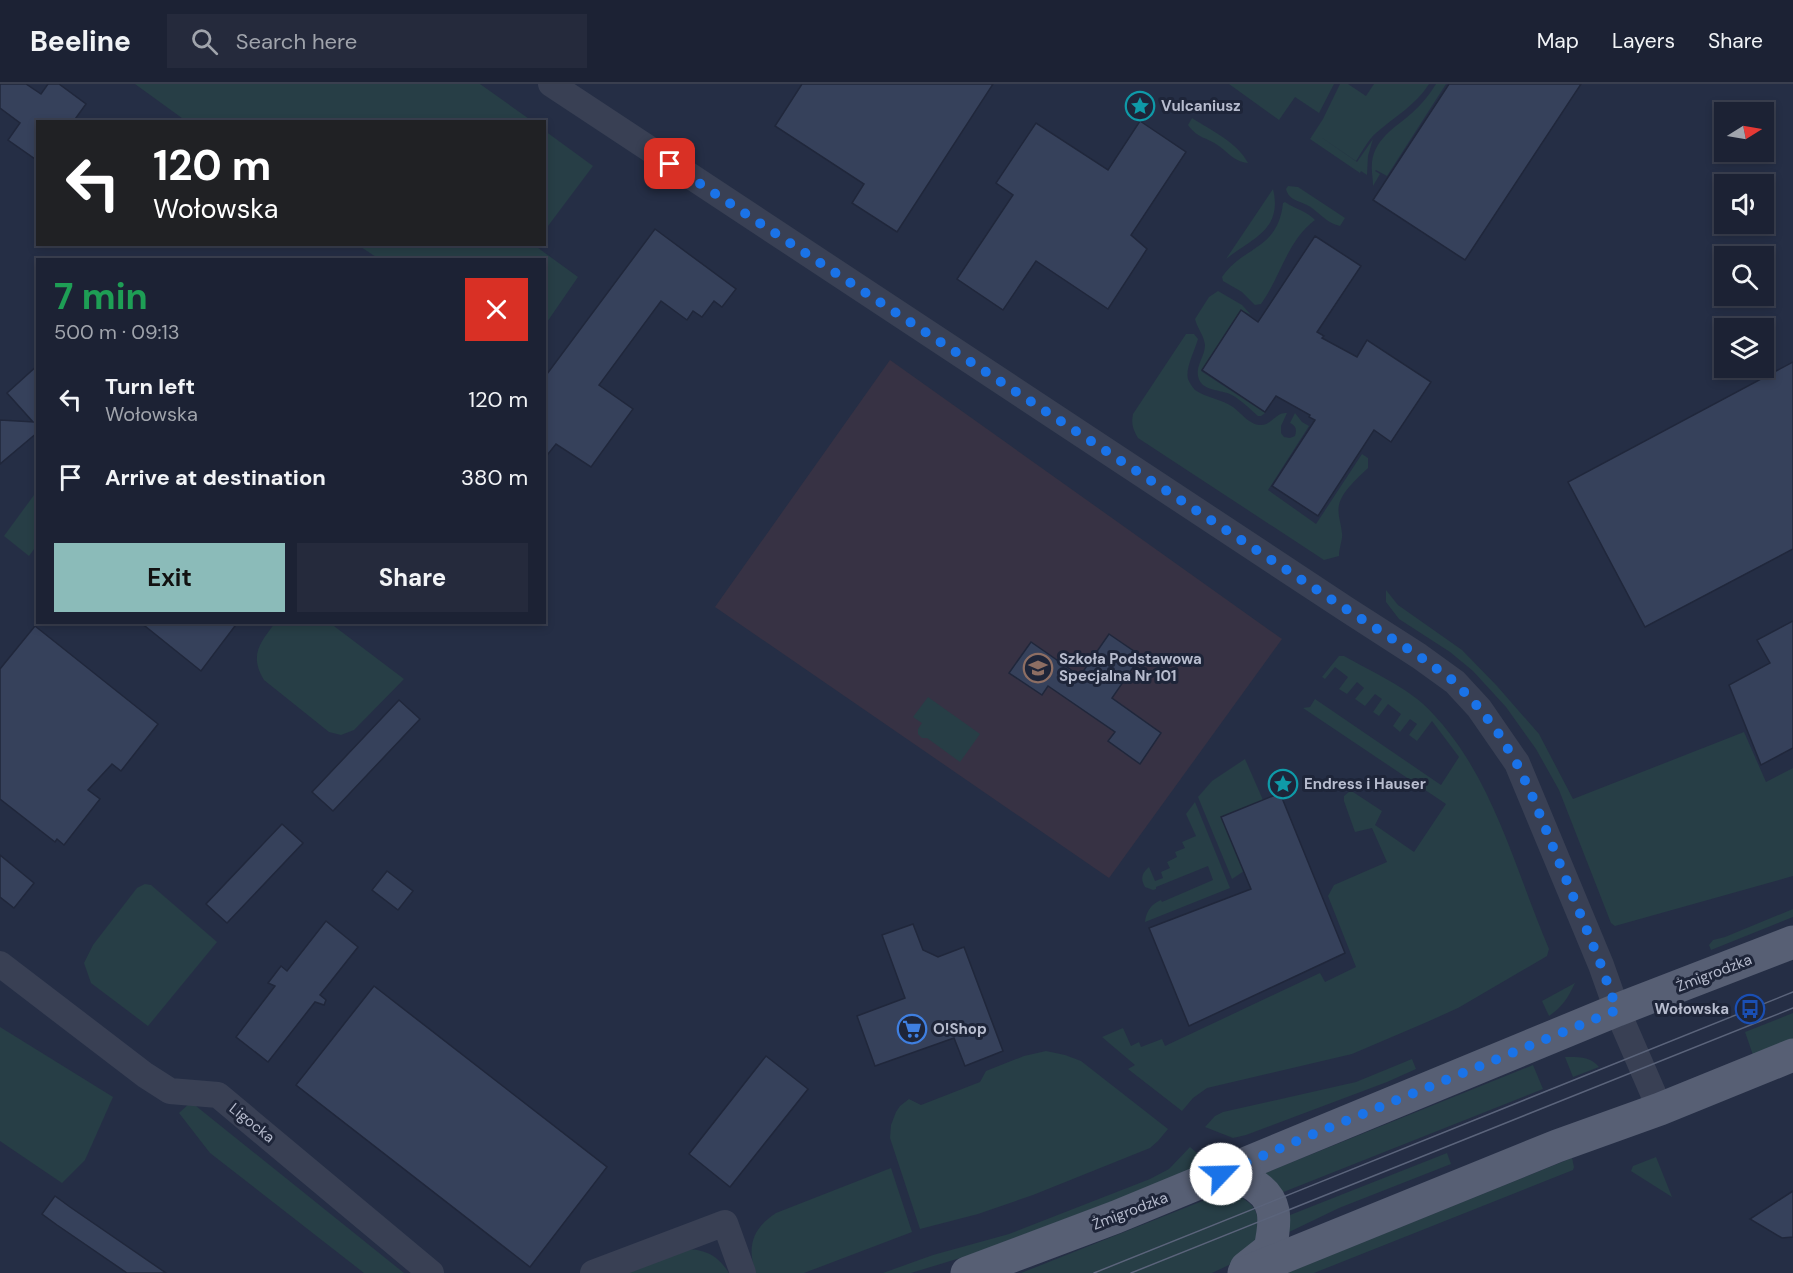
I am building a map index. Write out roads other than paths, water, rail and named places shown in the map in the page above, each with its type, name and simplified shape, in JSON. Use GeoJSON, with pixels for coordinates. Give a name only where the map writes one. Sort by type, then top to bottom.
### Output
{"type":"FeatureCollection","features":[{"type":"Feature","properties":{"kind":"main road","name":"Żmigrodzka"},"geometry":{"type":"LineString","coordinates":[[967,1273],[1116,1217],[1617,1010],[1793,942]]}},
{"type":"Feature","properties":{"kind":"main road"},"geometry":{"type":"LineString","coordinates":[[1242,1273],[1557,1146],[1660,1109],[1793,1055]]}},
{"type":"Feature","properties":{"kind":"main road"},"geometry":{"type":"LineString","coordinates":[[1221,1174],[1249,1182],[1270,1202],[1274,1216],[1275,1226],[1270,1249],[1242,1273]]}},
{"type":"Feature","properties":{"kind":"street"},"geometry":{"type":"LineString","coordinates":[[551,84],[1419,656],[1455,682],[1479,708],[1517,764],[1531,793],[1617,1010],[1660,1109]]}},
{"type":"Feature","properties":{"kind":"street","name":"Ligocka"},"geometry":{"type":"LineString","coordinates":[[0,964],[145,1075],[170,1091],[218,1095],[431,1273]]}},
{"type":"Feature","properties":{"kind":"street"},"geometry":{"type":"LineString","coordinates":[[593,1273],[725,1223],[743,1273]]}},
{"type":"Feature","properties":{"kind":"tram line"},"geometry":{"type":"LineString","coordinates":[[1094,1273],[1793,992]]}},
{"type":"Feature","properties":{"kind":"tram line"},"geometry":{"type":"LineString","coordinates":[[1131,1273],[1793,1008]]}},
{"type":"Feature","properties":{"kind":"place","name":"Vulcaniusz"},"geometry":{"type":"Point","coordinates":[1140,106]}},
{"type":"Feature","properties":{"kind":"place","name":"Szkoła Podstawowa Specjalna Nr 101"},"geometry":{"type":"Point","coordinates":[1038,668]}},
{"type":"Feature","properties":{"kind":"place","name":"Endress i Hauser"},"geometry":{"type":"Point","coordinates":[1283,784]}},
{"type":"Feature","properties":{"kind":"place","name":"Wołowska"},"geometry":{"type":"Point","coordinates":[1750,1009]}},
{"type":"Feature","properties":{"kind":"place","name":"O!Shop"},"geometry":{"type":"Point","coordinates":[912,1029]}}]}
